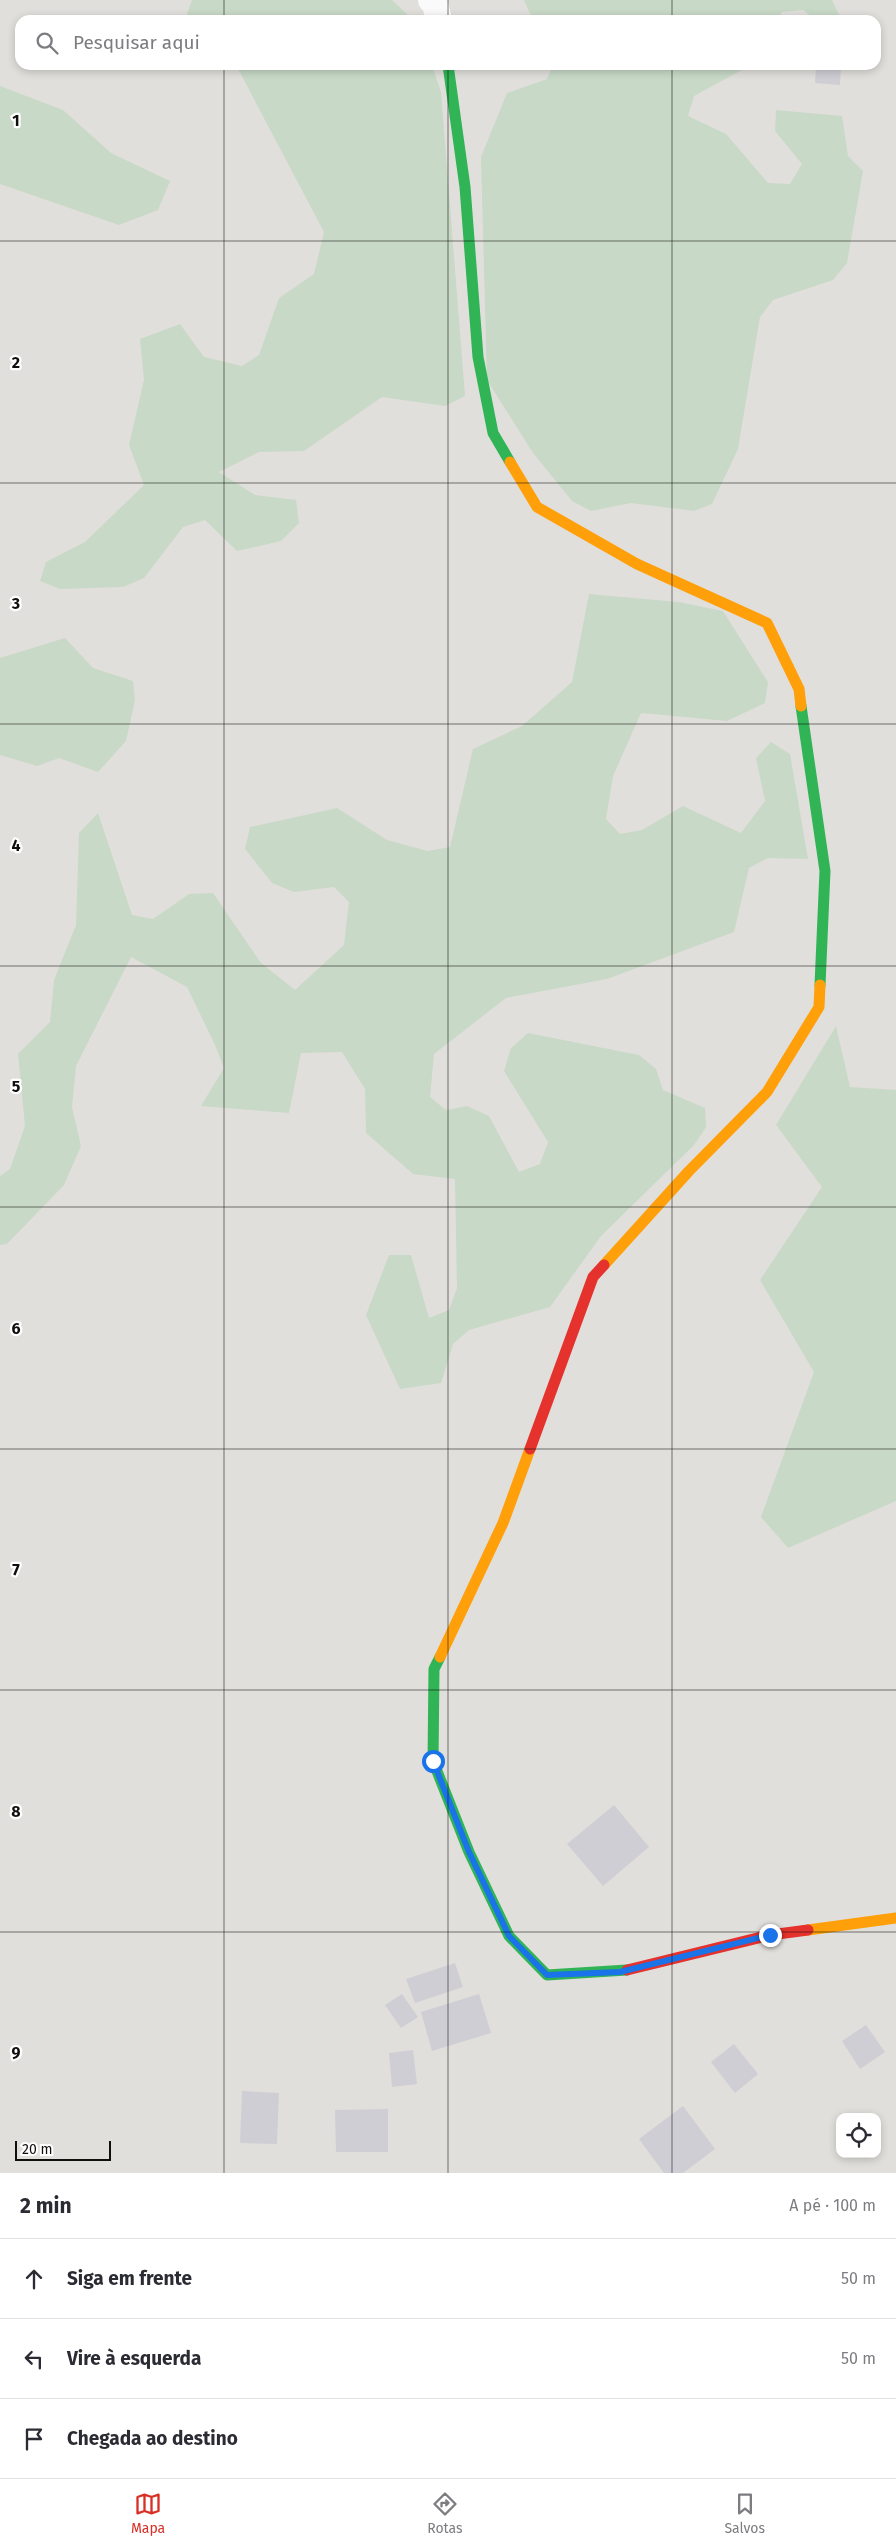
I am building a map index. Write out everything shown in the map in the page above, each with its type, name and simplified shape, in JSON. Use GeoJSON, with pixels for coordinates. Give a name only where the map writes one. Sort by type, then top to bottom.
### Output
{"type":"FeatureCollection","features":[{"type":"Feature","properties":{"kind":"street"},"geometry":{"type":"LineString","coordinates":[[431,0],[435,4],[438,15]]}},
{"type":"Feature","properties":{"kind":"street"},"geometry":{"type":"LineString","coordinates":[[449,70],[465,187],[478,358],[493,433],[537,507],[637,564],[767,623],[799,689],[825,871],[819,1007],[767,1092],[689,1171],[593,1277],[503,1523],[434,1668],[433,1761],[469,1852],[509,1936],[547,1975],[620,1972],[770,1935],[896,1918]]}},
{"type":"Feature","properties":{"kind":"green space"},"geometry":{"type":"Polygon","coordinates":[[[192,0],[392,0],[408,15],[187,15],[192,0]]]}},
{"type":"Feature","properties":{"kind":"green space"},"geometry":{"type":"Polygon","coordinates":[[[524,0],[832,0],[839,15],[810,15],[803,10],[782,12],[780,15],[531,15],[524,0]]]}},
{"type":"Feature","properties":{"kind":"green space"},"geometry":{"type":"Polygon","coordinates":[[[239,70],[434,70],[441,92],[465,396],[445,406],[382,397],[304,451],[259,452],[219,472],[255,495],[296,500],[299,523],[281,541],[237,551],[205,520],[183,527],[144,578],[123,587],[60,589],[40,581],[46,562],[85,542],[144,485],[129,445],[144,380],[140,339],[180,324],[204,357],[242,366],[259,355],[279,298],[314,274],[324,232],[239,70]]]}},
{"type":"Feature","properties":{"kind":"green space"},"geometry":{"type":"Polygon","coordinates":[[[551,70],[742,70],[694,96],[688,116],[726,134],[768,183],[790,184],[802,164],[775,131],[776,110],[842,116],[848,156],[863,171],[847,263],[833,280],[773,300],[760,317],[738,449],[712,504],[694,511],[631,503],[591,511],[572,501],[533,453],[487,380],[481,157],[507,93],[547,79],[551,70]]]}},
{"type":"Feature","properties":{"kind":"green space"},"geometry":{"type":"Polygon","coordinates":[[[0,86],[63,110],[111,153],[170,181],[158,210],[119,225],[0,184],[0,86]]]}},
{"type":"Feature","properties":{"kind":"green space"},"geometry":{"type":"Polygon","coordinates":[[[589,594],[678,602],[723,611],[768,682],[765,703],[727,721],[641,713],[613,776],[606,819],[620,834],[642,830],[683,806],[741,833],[765,801],[756,758],[771,742],[790,754],[808,859],[768,858],[749,868],[734,932],[607,979],[506,998],[434,1054],[430,1097],[446,1110],[467,1106],[489,1116],[519,1172],[540,1164],[548,1142],[504,1071],[511,1048],[528,1033],[639,1055],[656,1069],[663,1090],[705,1108],[706,1127],[694,1145],[601,1236],[550,1307],[469,1330],[453,1344],[441,1383],[400,1389],[366,1315],[389,1255],[411,1255],[429,1318],[449,1310],[457,1288],[455,1179],[413,1174],[366,1133],[365,1089],[342,1052],[301,1053],[289,1113],[201,1106],[224,1068],[215,1045],[187,987],[131,957],[76,1066],[72,1107],[81,1146],[64,1185],[7,1244],[0,1245],[0,1176],[10,1169],[25,1126],[18,1054],[50,1022],[54,980],[76,925],[79,833],[98,813],[132,915],[153,919],[189,894],[213,893],[261,963],[295,990],[344,945],[349,902],[334,887],[294,892],[272,883],[245,849],[250,827],[337,808],[387,840],[428,851],[450,847],[473,749],[522,726],[572,682],[589,594]]]}},
{"type":"Feature","properties":{"kind":"green space"},"geometry":{"type":"Polygon","coordinates":[[[65,638],[93,668],[133,681],[135,700],[126,741],[98,772],[59,758],[37,766],[0,755],[0,658],[65,638]]]}},
{"type":"Feature","properties":{"kind":"green space"},"geometry":{"type":"Polygon","coordinates":[[[836,1026],[850,1087],[896,1090],[896,1501],[788,1548],[761,1517],[814,1372],[760,1280],[822,1187],[776,1125],[836,1026]]]}},
{"type":"Feature","properties":{"kind":"building"},"geometry":{"type":"Polygon","coordinates":[[[816,70],[841,70],[840,85],[815,83],[816,70]]]}},
{"type":"Feature","properties":{"kind":"building"},"geometry":{"type":"Polygon","coordinates":[[[614,1805],[649,1847],[603,1886],[567,1844],[614,1805]]]}},
{"type":"Feature","properties":{"kind":"building"},"geometry":{"type":"Polygon","coordinates":[[[455,1963],[463,1987],[415,2003],[406,1979],[455,1963]]]}},
{"type":"Feature","properties":{"kind":"building"},"geometry":{"type":"Polygon","coordinates":[[[402,1994],[418,2017],[401,2028],[385,2005],[402,1994]]]}},
{"type":"Feature","properties":{"kind":"building"},"geometry":{"type":"Polygon","coordinates":[[[479,1994],[491,2033],[432,2051],[421,2012],[479,1994]]]}},
{"type":"Feature","properties":{"kind":"building"},"geometry":{"type":"Polygon","coordinates":[[[866,2025],[885,2052],[860,2069],[842,2041],[866,2025]]]}},
{"type":"Feature","properties":{"kind":"building"},"geometry":{"type":"Polygon","coordinates":[[[734,2044],[758,2074],[735,2093],[711,2062],[734,2044]]]}},
{"type":"Feature","properties":{"kind":"building"},"geometry":{"type":"Polygon","coordinates":[[[413,2050],[417,2084],[392,2087],[389,2053],[413,2050]]]}},
{"type":"Feature","properties":{"kind":"building"},"geometry":{"type":"Polygon","coordinates":[[[242,2091],[279,2093],[277,2144],[240,2143],[242,2091]]]}},
{"type":"Feature","properties":{"kind":"building"},"geometry":{"type":"Polygon","coordinates":[[[683,2106],[715,2149],[683,2173],[664,2173],[639,2139],[683,2106]]]}},
{"type":"Feature","properties":{"kind":"building"},"geometry":{"type":"Polygon","coordinates":[[[388,2109],[388,2152],[336,2152],[335,2110],[388,2109]]]}},
{"type":"Feature","properties":{"kind":"traffic: fast"},"geometry":{"type":"LineString","coordinates":[[449,70],[465,187],[478,357],[493,433],[510,462]]}},
{"type":"Feature","properties":{"kind":"traffic: fast"},"geometry":{"type":"LineString","coordinates":[[801,706],[825,871],[820,985]]}},
{"type":"Feature","properties":{"kind":"traffic: fast"},"geometry":{"type":"LineString","coordinates":[[440,1657],[434,1669],[433,1761],[469,1852],[509,1936],[547,1975],[627,1970]]}},
{"type":"Feature","properties":{"kind":"traffic: slow"},"geometry":{"type":"LineString","coordinates":[[510,462],[537,507],[637,564],[767,623],[799,689],[801,706]]}},
{"type":"Feature","properties":{"kind":"traffic: slow"},"geometry":{"type":"LineString","coordinates":[[604,1265],[689,1171],[767,1092],[819,1007],[820,985]]}},
{"type":"Feature","properties":{"kind":"traffic: slow"},"geometry":{"type":"LineString","coordinates":[[440,1657],[503,1523],[530,1449]]}},
{"type":"Feature","properties":{"kind":"traffic: slow"},"geometry":{"type":"LineString","coordinates":[[808,1930],[896,1918]]}},
{"type":"Feature","properties":{"kind":"traffic: jam"},"geometry":{"type":"LineString","coordinates":[[530,1449],[593,1277],[604,1265]]}},
{"type":"Feature","properties":{"kind":"traffic: jam"},"geometry":{"type":"LineString","coordinates":[[627,1970],[770,1935],[808,1930]]}},
{"type":"Feature","properties":{"kind":"route"},"geometry":{"type":"LineString","coordinates":[[433,1761],[469,1852],[509,1936],[547,1975],[620,1972],[770,1935]]}}]}
